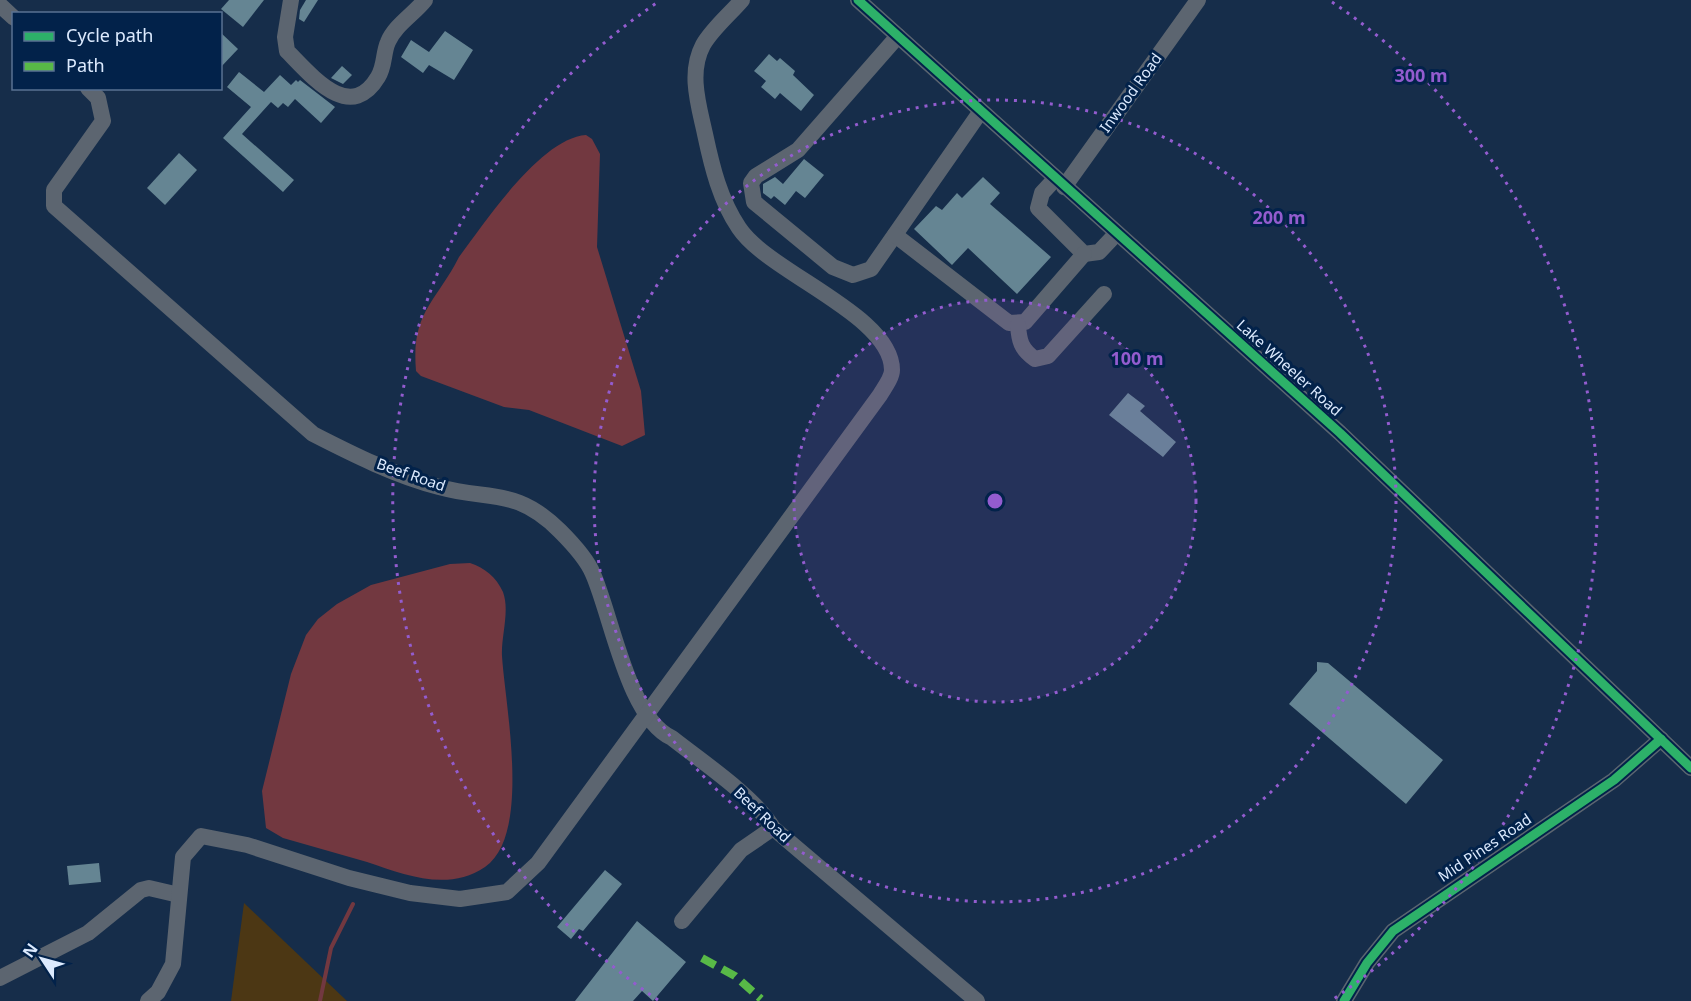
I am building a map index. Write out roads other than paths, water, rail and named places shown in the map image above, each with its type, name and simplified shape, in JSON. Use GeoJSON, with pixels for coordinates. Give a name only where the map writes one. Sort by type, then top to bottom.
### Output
{"type":"FeatureCollection","features":[{"type":"Feature","properties":{"kind":"street"},"geometry":{"type":"LineString","coordinates":[[291,0],[285,37],[287,51],[329,89],[343,98],[356,98],[368,91],[378,77],[388,42],[397,28],[425,0]]}},
{"type":"Feature","properties":{"kind":"street"},"geometry":{"type":"LineString","coordinates":[[148,1001],[158,992],[173,963],[183,857],[201,836],[247,845],[349,878],[410,893],[460,899],[507,892],[538,863],[880,395],[893,373],[890,354],[883,341],[848,311],[774,260],[739,229],[715,180],[694,82],[703,46],[742,0]]}},
{"type":"Feature","properties":{"kind":"street","name":"Lake Wheeler Road"},"geometry":{"type":"LineString","coordinates":[[858,0],[1372,463],[1691,768]]}},
{"type":"Feature","properties":{"kind":"street","name":"Inwood Road"},"geometry":{"type":"LineString","coordinates":[[1084,254],[1038,208],[1042,193],[1060,183],[1198,0]]}},
{"type":"Feature","properties":{"kind":"street"},"geometry":{"type":"LineString","coordinates":[[0,5],[12,16]]}},
{"type":"Feature","properties":{"kind":"street"},"geometry":{"type":"LineString","coordinates":[[898,36],[798,150],[756,176],[751,183],[750,193],[754,202],[833,267],[853,275],[871,268],[981,111]]}},
{"type":"Feature","properties":{"kind":"street","name":"Beef Road"},"geometry":{"type":"LineString","coordinates":[[90,90],[98,98],[103,121],[54,190],[54,206],[313,434],[344,450],[439,487],[507,497],[534,509],[560,531],[592,571],[631,688],[663,734],[672,738],[733,787],[768,820],[773,828],[977,1001]]}},
{"type":"Feature","properties":{"kind":"street"},"geometry":{"type":"LineString","coordinates":[[895,235],[1009,323],[1018,325],[1025,322],[1084,254],[1099,252],[1116,234]]}},
{"type":"Feature","properties":{"kind":"street"},"geometry":{"type":"LineString","coordinates":[[1018,325],[1018,337],[1024,351],[1035,358],[1048,356],[1104,294]]}},
{"type":"Feature","properties":{"kind":"street","name":"Mid Pines Road"},"geometry":{"type":"LineString","coordinates":[[1344,1001],[1367,963],[1393,931],[1614,780],[1661,739]]}},
{"type":"Feature","properties":{"kind":"street"},"geometry":{"type":"LineString","coordinates":[[682,921],[741,850],[773,828]]}},
{"type":"Feature","properties":{"kind":"street"},"geometry":{"type":"LineString","coordinates":[[0,978],[88,933],[141,890],[149,888],[179,895]]}},
{"type":"Feature","properties":{"kind":"waterway"},"geometry":{"type":"LineString","coordinates":[[320,1001],[331,948],[353,904]]}}]}
